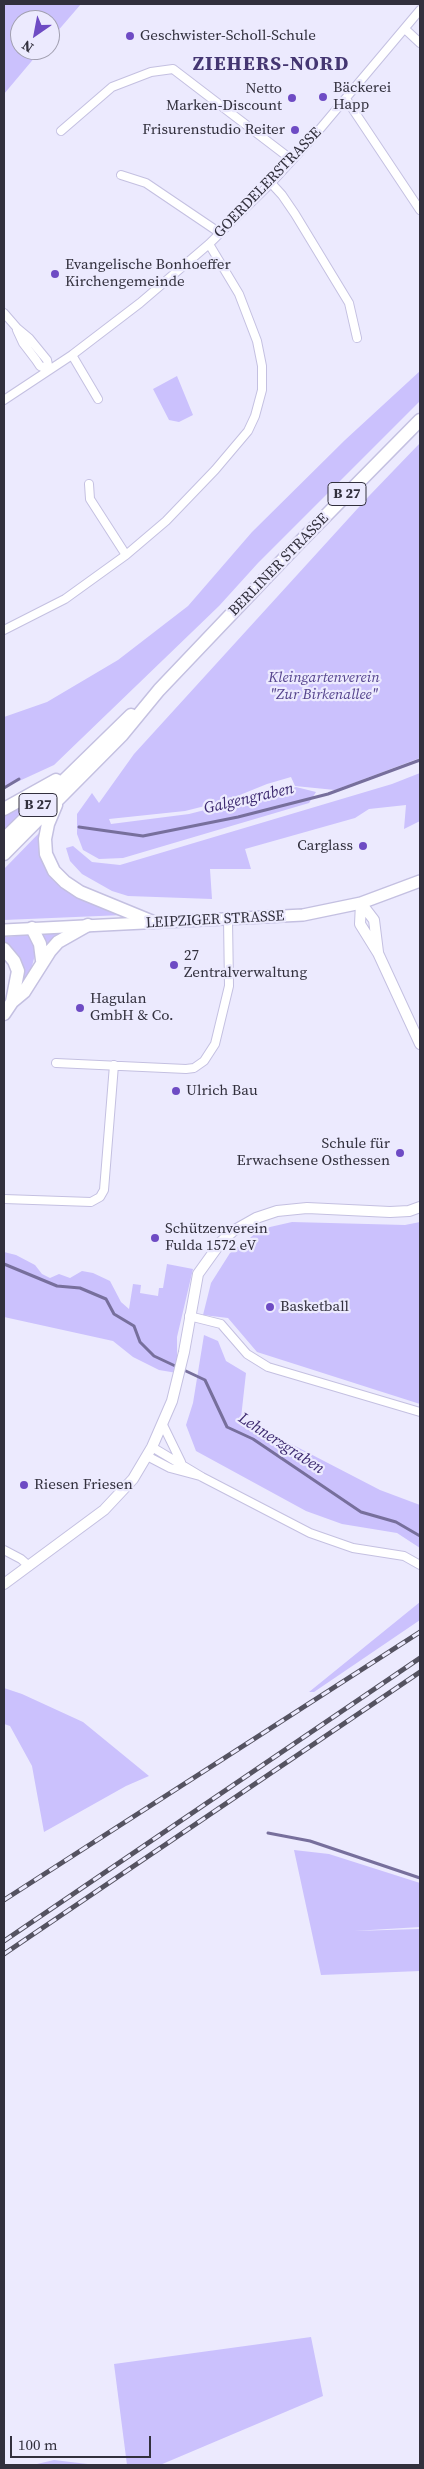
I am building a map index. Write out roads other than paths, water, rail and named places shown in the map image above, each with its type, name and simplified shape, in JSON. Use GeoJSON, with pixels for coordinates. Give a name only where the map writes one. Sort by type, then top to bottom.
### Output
{"type":"FeatureCollection","features":[{"type":"Feature","properties":{"kind":"highway","name":"BERLINER STRASSE"},"geometry":{"type":"LineString","coordinates":[[159,690],[297,545],[420,420]]}},
{"type":"Feature","properties":{"kind":"highway","name":"B 27"},"geometry":{"type":"LineString","coordinates":[[4,839],[114,729],[159,690]]}},
{"type":"Feature","properties":{"kind":"highway","name":"B 27"},"geometry":{"type":"LineString","coordinates":[[4,854],[122,735],[159,690]]}},
{"type":"Feature","properties":{"kind":"highway"},"geometry":{"type":"LineString","coordinates":[[4,809],[72,772]]}},
{"type":"Feature","properties":{"kind":"highway"},"geometry":{"type":"LineString","coordinates":[[59,798],[48,824],[45,839],[46,854],[54,871],[64,882],[80,892],[153,922]]}},
{"type":"Feature","properties":{"kind":"highway"},"geometry":{"type":"LineString","coordinates":[[7,1009],[19,990],[58,942],[88,926]]}},
{"type":"Feature","properties":{"kind":"highway"},"geometry":{"type":"LineString","coordinates":[[32,928],[40,944],[42,960]]}},
{"type":"Feature","properties":{"kind":"highway"},"geometry":{"type":"LineString","coordinates":[[4,950],[14,962],[18,971],[19,990]]}},
{"type":"Feature","properties":{"kind":"main road","name":"LEIPZIGER STRASSE"},"geometry":{"type":"LineString","coordinates":[[4,930],[303,915],[361,904],[420,881]]}},
{"type":"Feature","properties":{"kind":"street","name":"GOERDELERSTRASSE"},"geometry":{"type":"LineString","coordinates":[[4,400],[72,355],[140,303],[209,244],[292,160],[420,10]]}},
{"type":"Feature","properties":{"kind":"street"},"geometry":{"type":"LineString","coordinates":[[405,29],[420,43]]}},
{"type":"Feature","properties":{"kind":"street"},"geometry":{"type":"LineString","coordinates":[[61,131],[112,87],[150,72],[173,69],[292,160]]}},
{"type":"Feature","properties":{"kind":"street"},"geometry":{"type":"LineString","coordinates":[[346,99],[420,210]]}},
{"type":"Feature","properties":{"kind":"street"},"geometry":{"type":"LineString","coordinates":[[121,175],[146,183],[220,233]]}},
{"type":"Feature","properties":{"kind":"street"},"geometry":{"type":"LineString","coordinates":[[271,183],[282,195],[304,227],[349,303],[357,338]]}},
{"type":"Feature","properties":{"kind":"street"},"geometry":{"type":"LineString","coordinates":[[4,630],[65,598],[126,554],[166,520],[229,456],[248,431],[260,402],[262,366],[257,340],[239,294],[209,244]]}},
{"type":"Feature","properties":{"kind":"street"},"geometry":{"type":"LineString","coordinates":[[4,313],[16,328],[29,338],[47,360],[49,370]]}},
{"type":"Feature","properties":{"kind":"street"},"geometry":{"type":"LineString","coordinates":[[72,355],[98,399]]}},
{"type":"Feature","properties":{"kind":"street"},"geometry":{"type":"LineString","coordinates":[[89,484],[90,499],[126,554]]}},
{"type":"Feature","properties":{"kind":"street"},"geometry":{"type":"LineString","coordinates":[[361,904],[374,920],[378,953],[420,1044]]}},
{"type":"Feature","properties":{"kind":"street"},"geometry":{"type":"LineString","coordinates":[[56,1063],[194,1068],[210,1054],[215,1044],[229,986],[228,919]]}},
{"type":"Feature","properties":{"kind":"street"},"geometry":{"type":"LineString","coordinates":[[4,1199],[91,1202],[100,1197],[104,1190],[114,1065]]}},
{"type":"Feature","properties":{"kind":"street"},"geometry":{"type":"LineString","coordinates":[[4,1584],[104,1510],[133,1479],[163,1425],[179,1378],[198,1274],[211,1253],[233,1231],[256,1218],[277,1211],[307,1208],[390,1212],[409,1211],[420,1207]]}},
{"type":"Feature","properties":{"kind":"street"},"geometry":{"type":"LineString","coordinates":[[189,1316],[221,1324],[247,1354],[268,1366],[420,1412]]}},
{"type":"Feature","properties":{"kind":"street"},"geometry":{"type":"LineString","coordinates":[[163,1425],[181,1462]]}},
{"type":"Feature","properties":{"kind":"street"},"geometry":{"type":"LineString","coordinates":[[150,1451],[181,1462],[202,1477],[310,1533],[332,1542],[404,1556],[420,1565]]}},
{"type":"Feature","properties":{"kind":"street"},"geometry":{"type":"LineString","coordinates":[[150,1451],[170,1468],[202,1477]]}},
{"type":"Feature","properties":{"kind":"street"},"geometry":{"type":"LineString","coordinates":[[4,1550],[21,1559],[29,1566]]}},
{"type":"Feature","properties":{"kind":"waterway","name":"Galgengraben"},"geometry":{"type":"LineString","coordinates":[[79,827],[143,836],[238,817],[328,794],[420,760]]}},
{"type":"Feature","properties":{"kind":"waterway","name":"Galgengraben"},"geometry":{"type":"LineString","coordinates":[[4,788],[19,779]]}},
{"type":"Feature","properties":{"kind":"waterway","name":"Lehnerzgraben"},"geometry":{"type":"LineString","coordinates":[[4,1264],[57,1286],[80,1288],[106,1299],[114,1314],[134,1326],[140,1342],[154,1356],[205,1380],[227,1427],[253,1439],[361,1512],[396,1522],[420,1536]]}},
{"type":"Feature","properties":{"kind":"waterway"},"geometry":{"type":"LineString","coordinates":[[268,1833],[310,1841],[420,1878]]}},
{"type":"Feature","properties":{"kind":"railway"},"geometry":{"type":"LineString","coordinates":[[4,1900],[420,1632]]}},
{"type":"Feature","properties":{"kind":"railway"},"geometry":{"type":"LineString","coordinates":[[4,1941],[420,1658]]}},
{"type":"Feature","properties":{"kind":"railway"},"geometry":{"type":"LineString","coordinates":[[4,1954],[420,1672]]}},
{"type":"Feature","properties":{"kind":"place","name":"Geschwister-Scholl-Schule"},"geometry":{"type":"Point","coordinates":[130,36]}},
{"type":"Feature","properties":{"kind":"place","name":"Bäckerei Happ"},"geometry":{"type":"Point","coordinates":[323,97]}},
{"type":"Feature","properties":{"kind":"place","name":"Netto Marken-Discount"},"geometry":{"type":"Point","coordinates":[292,98]}},
{"type":"Feature","properties":{"kind":"place","name":"Frisurenstudio Reiter"},"geometry":{"type":"Point","coordinates":[295,130]}},
{"type":"Feature","properties":{"kind":"place","name":"Evangelische Bonhoeffer Kirchengemeinde"},"geometry":{"type":"Point","coordinates":[55,274]}},
{"type":"Feature","properties":{"kind":"place","name":"Carglass"},"geometry":{"type":"Point","coordinates":[363,846]}},
{"type":"Feature","properties":{"kind":"place","name":"27 Zentralverwaltung"},"geometry":{"type":"Point","coordinates":[174,965]}},
{"type":"Feature","properties":{"kind":"place","name":"Hagulan GmbH & Co."},"geometry":{"type":"Point","coordinates":[80,1008]}},
{"type":"Feature","properties":{"kind":"place","name":"Ulrich Bau"},"geometry":{"type":"Point","coordinates":[176,1091]}},
{"type":"Feature","properties":{"kind":"place","name":"Schule für Erwachsene Osthessen"},"geometry":{"type":"Point","coordinates":[400,1153]}},
{"type":"Feature","properties":{"kind":"place","name":"Schützenverein Fulda 1572 eV"},"geometry":{"type":"Point","coordinates":[155,1238]}},
{"type":"Feature","properties":{"kind":"place","name":"Basketball"},"geometry":{"type":"Point","coordinates":[270,1307]}},
{"type":"Feature","properties":{"kind":"place","name":"Riesen Friesen"},"geometry":{"type":"Point","coordinates":[24,1485]}},
{"type":"Feature","properties":{"kind":"district","name":"ZIEHERS-NORD"},"geometry":{"type":"Point","coordinates":[271,65]}},
{"type":"Feature","properties":{"kind":"park label","name":"Kleingartenverein \"Zur Birkenallee\""},"geometry":{"type":"Point","coordinates":[324,686]}}]}
